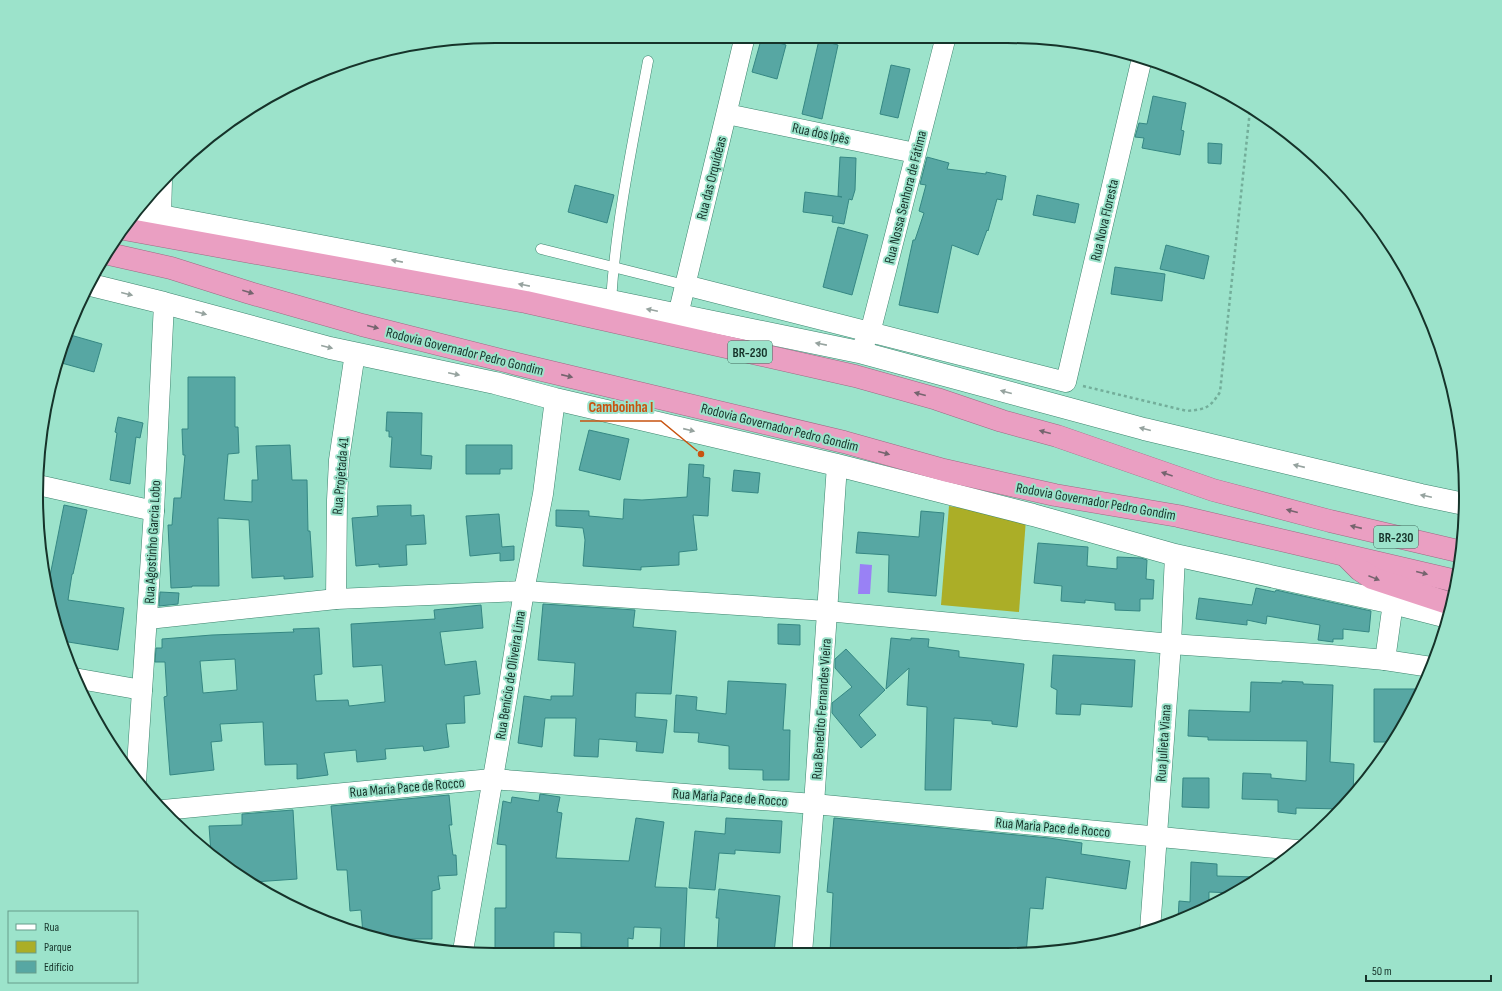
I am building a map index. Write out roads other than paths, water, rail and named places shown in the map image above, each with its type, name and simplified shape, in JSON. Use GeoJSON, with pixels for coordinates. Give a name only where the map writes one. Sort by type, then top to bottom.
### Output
{"type":"FeatureCollection","features":[{"type":"Feature","properties":{"kind":"highway","name":"BR-230"},"geometry":{"type":"LineString","coordinates":[[130,230],[526,302],[855,376],[937,399],[1002,421],[1056,436],[1213,490],[1330,521],[1455,550]]}},
{"type":"Feature","properties":{"kind":"highway","name":"Rodovia Governador Pedro Gondim"},"geometry":{"type":"LineString","coordinates":[[113,255],[170,268],[362,325],[517,364],[836,440],[944,470],[1055,495],[1178,516],[1451,580]]}},
{"type":"Feature","properties":{"kind":"highway"},"geometry":{"type":"LineString","coordinates":[[1344,554],[1360,570],[1372,578],[1446,602]]}},
{"type":"Feature","properties":{"kind":"street","name":"Rua das Orquídeas"},"geometry":{"type":"LineString","coordinates":[[678,315],[743,43]]}},
{"type":"Feature","properties":{"kind":"street","name":"Rua Nossa Senhora de Fátima"},"geometry":{"type":"LineString","coordinates":[[859,352],[870,333],[944,43]]}},
{"type":"Feature","properties":{"kind":"street","name":"Rua Nova Floresta"},"geometry":{"type":"LineString","coordinates":[[870,333],[1066,382],[1141,63]]}},
{"type":"Feature","properties":{"kind":"street","name":"Rua dos Ipês"},"geometry":{"type":"LineString","coordinates":[[727,114],[915,153]]}},
{"type":"Feature","properties":{"kind":"street"},"geometry":{"type":"LineString","coordinates":[[161,216],[162,190]]}},
{"type":"Feature","properties":{"kind":"street"},"geometry":{"type":"LineString","coordinates":[[143,212],[611,301],[859,352],[1144,429],[1459,503]]}},
{"type":"Feature","properties":{"kind":"street"},"geometry":{"type":"LineString","coordinates":[[685,285],[870,333]]}},
{"type":"Feature","properties":{"kind":"street"},"geometry":{"type":"LineString","coordinates":[[95,286],[330,348],[495,383],[555,399],[837,465],[1033,515],[1176,555],[1393,603],[1443,616]]}},
{"type":"Feature","properties":{"kind":"street","name":"Rua Agostinho Garcia Lobo"},"geometry":{"type":"LineString","coordinates":[[137,771],[148,619],[164,303]]}},
{"type":"Feature","properties":{"kind":"street","name":"Rua Projetada 41"},"geometry":{"type":"LineString","coordinates":[[336,600],[339,460],[355,353]]}},
{"type":"Feature","properties":{"kind":"street","name":"Rua Benício de Oliveira Lima"},"geometry":{"type":"LineString","coordinates":[[464,947],[524,591],[543,494],[555,399]]}},
{"type":"Feature","properties":{"kind":"street","name":"Rua Benedito Fernandes Vieira"},"geometry":{"type":"LineString","coordinates":[[802,948],[814,804],[837,465]]}},
{"type":"Feature","properties":{"kind":"street"},"geometry":{"type":"LineString","coordinates":[[43,486],[154,512]]}},
{"type":"Feature","properties":{"kind":"street","name":"Rua Julieta Viana"},"geometry":{"type":"LineString","coordinates":[[1150,925],[1176,555]]}},
{"type":"Feature","properties":{"kind":"street"},"geometry":{"type":"LineString","coordinates":[[148,619],[336,600],[524,591],[827,611],[1171,644],[1385,660],[1426,666]]}},
{"type":"Feature","properties":{"kind":"street"},"geometry":{"type":"LineString","coordinates":[[1385,660],[1393,603]]}},
{"type":"Feature","properties":{"kind":"street"},"geometry":{"type":"LineString","coordinates":[[82,679],[142,690]]}},
{"type":"Feature","properties":{"kind":"street","name":"Rua Maria Pace de Rocco"},"geometry":{"type":"LineString","coordinates":[[170,809],[492,779],[814,804],[1288,849]]}},
{"type":"Feature","properties":{"kind":"lane"},"geometry":{"type":"LineString","coordinates":[[611,301],[613,268],[625,184],[648,61]]}},
{"type":"Feature","properties":{"kind":"lane"},"geometry":{"type":"LineString","coordinates":[[541,249],[685,285]]}},
{"type":"Feature","properties":{"kind":"place","name":"Camboinha I"},"geometry":{"type":"Point","coordinates":[701,454]}}]}
